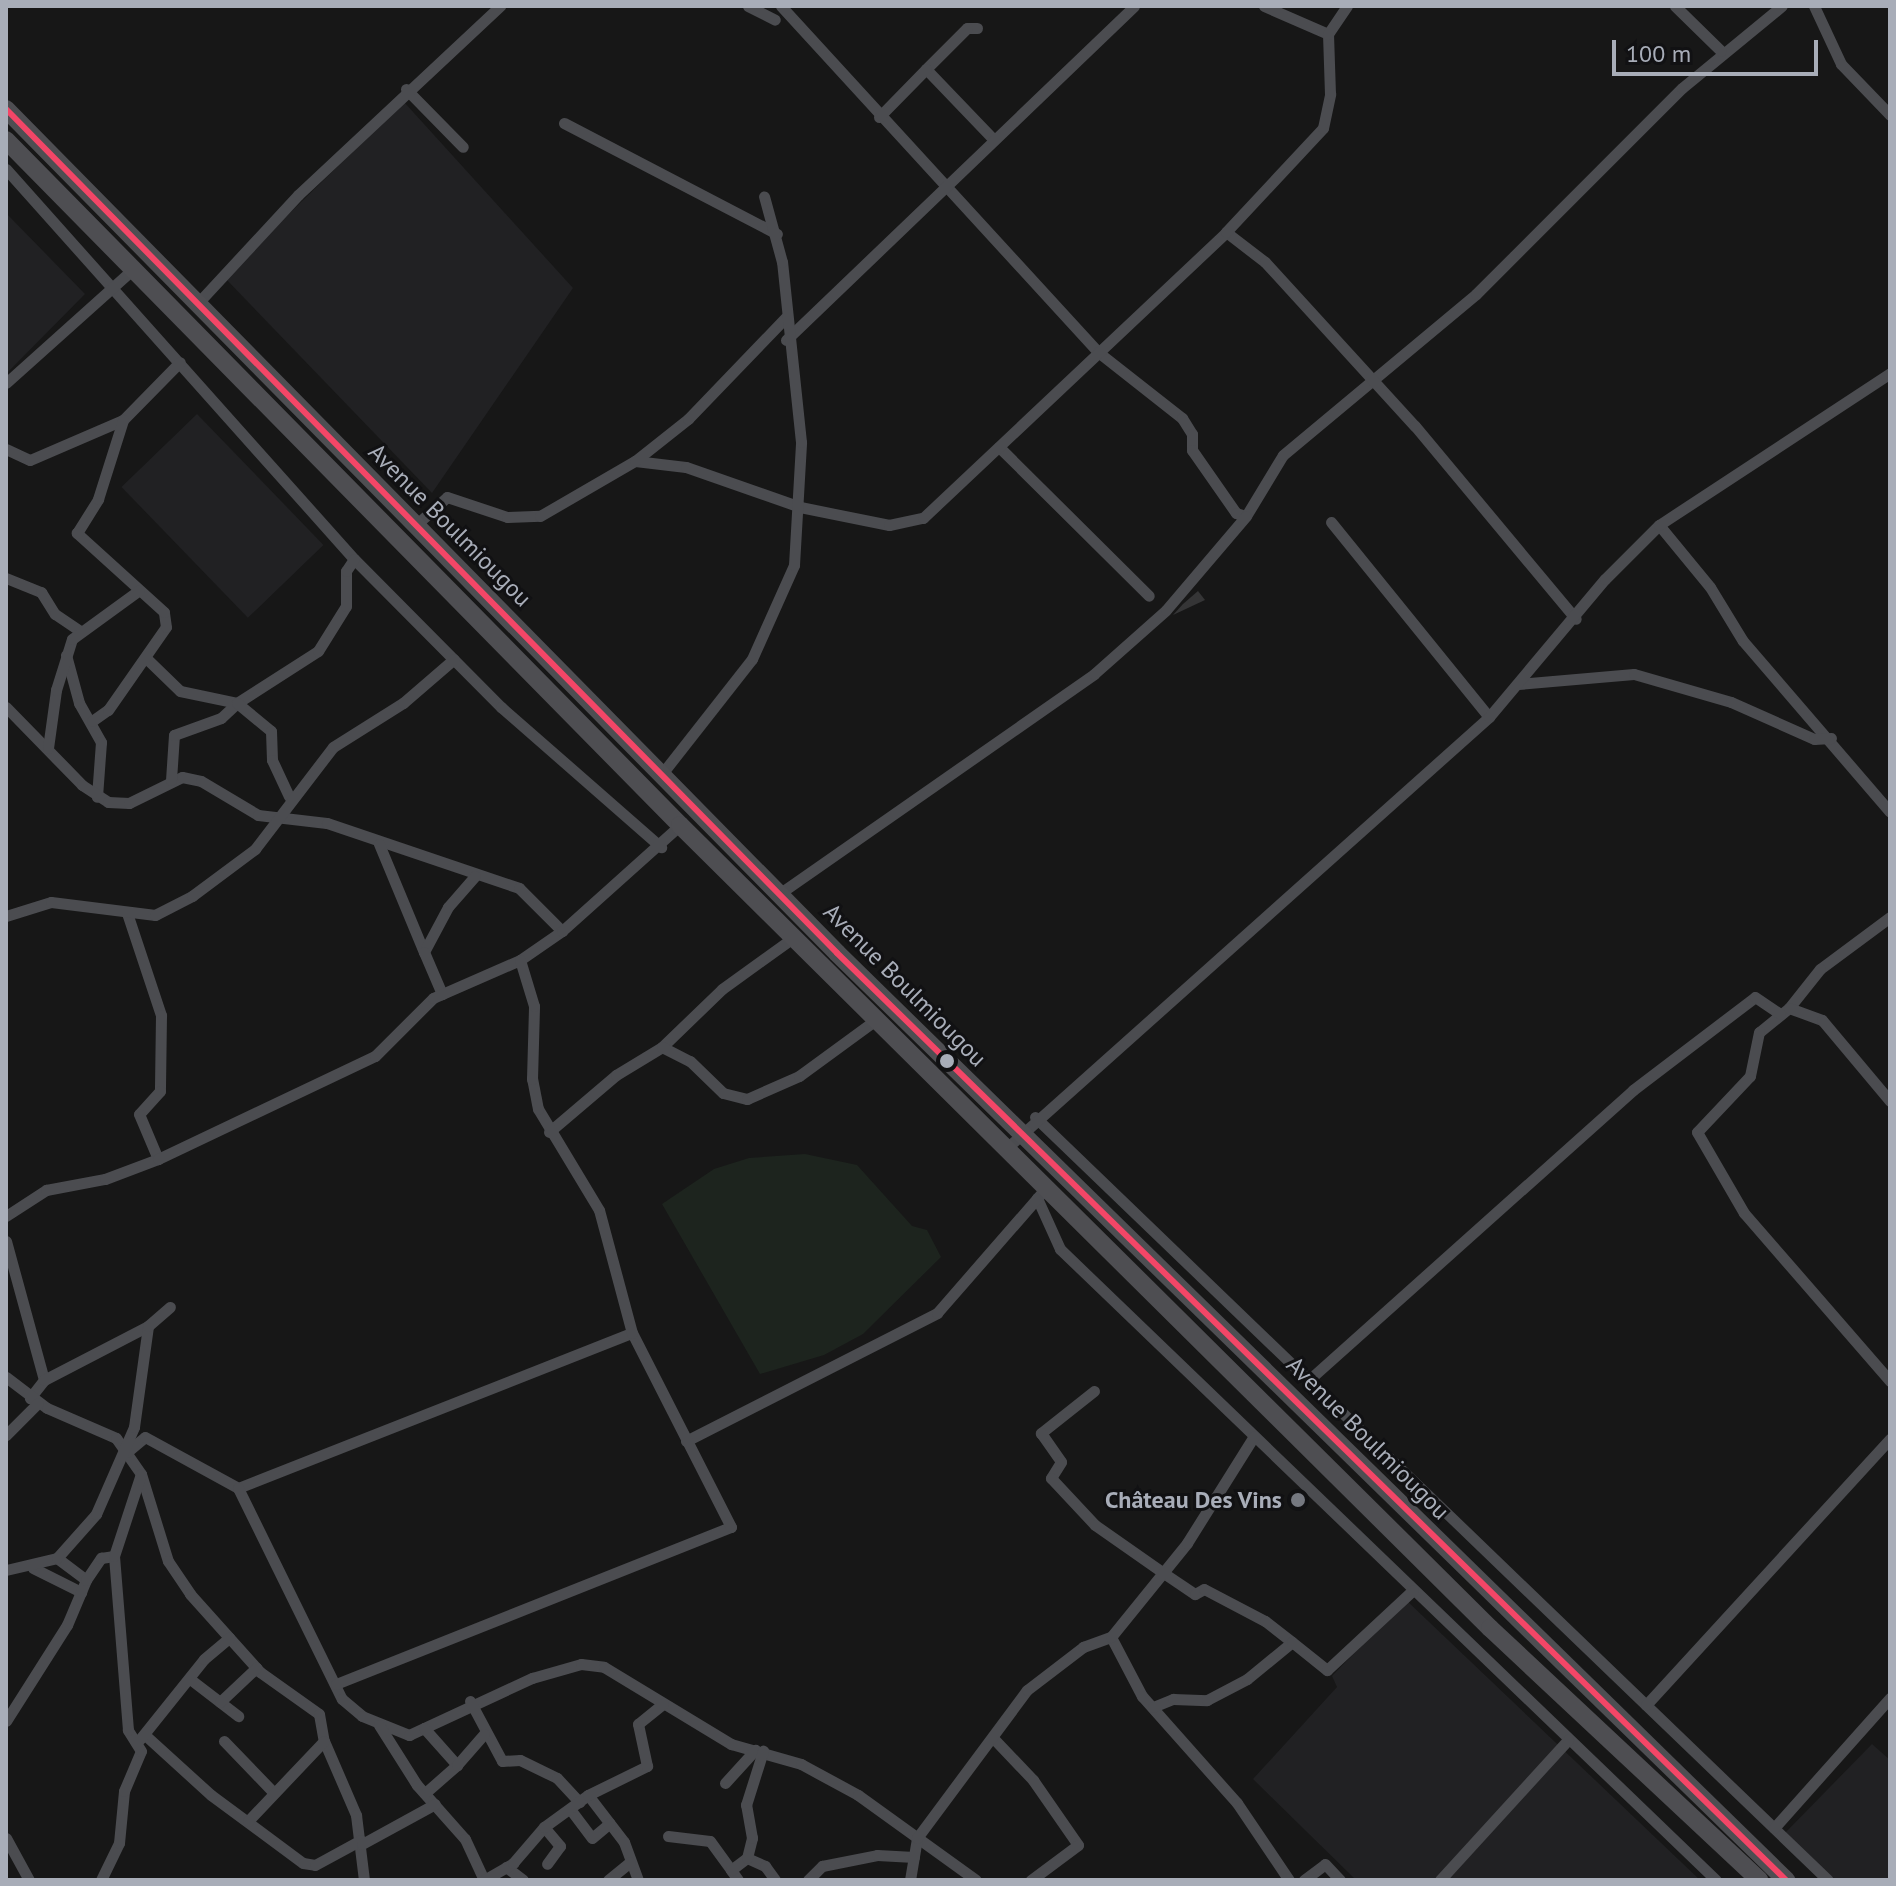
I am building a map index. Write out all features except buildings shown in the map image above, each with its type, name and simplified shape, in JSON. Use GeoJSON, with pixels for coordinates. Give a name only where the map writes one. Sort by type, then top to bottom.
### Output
{"type":"FeatureCollection","features":[{"type":"Feature","properties":{"kind":"highway","name":"Avenue Boulmiougou"},"geometry":{"type":"LineString","coordinates":[[6,109],[417,524],[1015,1139],[1786,1880]]}},
{"type":"Feature","properties":{"kind":"highway","name":"Avenue Boulmiougou"},"geometry":{"type":"LineString","coordinates":[[6,140],[680,825],[877,1019],[1015,1139],[1043,1192],[1490,1628],[1759,1880]]}},
{"type":"Feature","properties":{"kind":"street"},"geometry":{"type":"LineString","coordinates":[[197,304],[406,89],[500,6]]}},
{"type":"Feature","properties":{"kind":"street"},"geometry":{"type":"LineString","coordinates":[[748,6],[775,20]]}},
{"type":"Feature","properties":{"kind":"street"},"geometry":{"type":"LineString","coordinates":[[781,6],[879,117],[1098,352],[1182,418],[1192,434],[1192,450],[1236,513],[1246,516]]}},
{"type":"Feature","properties":{"kind":"street"},"geometry":{"type":"LineString","coordinates":[[786,340],[1134,6]]}},
{"type":"Feature","properties":{"kind":"street"},"geometry":{"type":"LineString","coordinates":[[1264,6],[1328,34]]}},
{"type":"Feature","properties":{"kind":"street"},"geometry":{"type":"LineString","coordinates":[[635,461],[686,467],[800,507],[908,524],[939,506],[1226,232],[1323,128],[1330,94],[1328,34],[1347,6]]}},
{"type":"Feature","properties":{"kind":"street"},"geometry":{"type":"LineString","coordinates":[[1675,6],[1721,51]]}},
{"type":"Feature","properties":{"kind":"street"},"geometry":{"type":"LineString","coordinates":[[779,894],[1094,674],[1166,610],[1246,516],[1283,455],[1373,384],[1580,196],[1721,51],[1782,6]]}},
{"type":"Feature","properties":{"kind":"street"},"geometry":{"type":"LineString","coordinates":[[1814,6],[1841,64],[1890,115]]}},
{"type":"Feature","properties":{"kind":"street"},"geometry":{"type":"LineString","coordinates":[[879,117],[967,28],[977,28]]}},
{"type":"Feature","properties":{"kind":"street"},"geometry":{"type":"LineString","coordinates":[[926,69],[994,140]]}},
{"type":"Feature","properties":{"kind":"street"},"geometry":{"type":"LineString","coordinates":[[406,89],[463,147]]}},
{"type":"Feature","properties":{"kind":"street"},"geometry":{"type":"LineString","coordinates":[[564,123],[777,234]]}},
{"type":"Feature","properties":{"kind":"street"},"geometry":{"type":"LineString","coordinates":[[6,169],[354,559],[454,659],[661,847]]}},
{"type":"Feature","properties":{"kind":"street"},"geometry":{"type":"LineString","coordinates":[[661,775],[768,632],[794,565],[800,507],[801,442],[786,340],[777,234],[764,196]]}},
{"type":"Feature","properties":{"kind":"street"},"geometry":{"type":"LineString","coordinates":[[1226,232],[1265,262],[1373,384],[1435,448],[1576,619]]}},
{"type":"Feature","properties":{"kind":"street"},"geometry":{"type":"LineString","coordinates":[[6,383],[133,269]]}},
{"type":"Feature","properties":{"kind":"street"},"geometry":{"type":"LineString","coordinates":[[417,524],[447,497],[507,517],[540,516],[635,461],[712,398],[741,358],[786,317]]}},
{"type":"Feature","properties":{"kind":"street"},"geometry":{"type":"LineString","coordinates":[[6,449],[30,460],[123,420],[180,362]]}},
{"type":"Feature","properties":{"kind":"street"},"geometry":{"type":"LineString","coordinates":[[1015,1139],[1035,1117],[1489,717],[1576,619],[1605,579],[1659,525],[1890,373]]}},
{"type":"Feature","properties":{"kind":"street"},"geometry":{"type":"LineString","coordinates":[[92,721],[108,710],[163,637],[166,619],[77,533],[98,499],[123,420]]}},
{"type":"Feature","properties":{"kind":"street"},"geometry":{"type":"LineString","coordinates":[[999,447],[1149,596]]}},
{"type":"Feature","properties":{"kind":"street"},"geometry":{"type":"LineString","coordinates":[[1331,522],[1489,717]]}},
{"type":"Feature","properties":{"kind":"street"},"geometry":{"type":"LineString","coordinates":[[1659,525],[1710,587],[1743,641],[1831,738],[1890,812]]}},
{"type":"Feature","properties":{"kind":"street"},"geometry":{"type":"LineString","coordinates":[[171,780],[174,735],[221,718],[237,703],[318,651],[342,616],[346,571],[354,559]]}},
{"type":"Feature","properties":{"kind":"street"},"geometry":{"type":"LineString","coordinates":[[6,578],[41,592],[55,614],[79,630]]}},
{"type":"Feature","properties":{"kind":"street"},"geometry":{"type":"LineString","coordinates":[[48,748],[66,651],[79,630],[138,591]]}},
{"type":"Feature","properties":{"kind":"street"},"geometry":{"type":"LineString","coordinates":[[66,651],[79,703],[92,721],[101,742],[97,797]]}},
{"type":"Feature","properties":{"kind":"street"},"geometry":{"type":"LineString","coordinates":[[146,658],[180,691],[237,703],[271,731],[272,760],[289,796]]}},
{"type":"Feature","properties":{"kind":"street"},"geometry":{"type":"LineString","coordinates":[[6,916],[51,902],[155,915],[192,896],[255,849],[289,796],[333,747],[391,712],[454,659]]}},
{"type":"Feature","properties":{"kind":"street"},"geometry":{"type":"LineString","coordinates":[[1518,684],[1634,674],[1731,702],[1814,739],[1831,738]]}},
{"type":"Feature","properties":{"kind":"street"},"geometry":{"type":"LineString","coordinates":[[6,707],[97,797],[129,803],[171,780],[201,781],[244,808],[277,818],[327,823],[379,844],[526,892],[562,931]]}},
{"type":"Feature","properties":{"kind":"street"},"geometry":{"type":"LineString","coordinates":[[6,1216],[46,1190],[105,1179],[158,1159],[375,1056],[442,994],[520,960],[562,931],[661,847],[680,825]]}},
{"type":"Feature","properties":{"kind":"street"},"geometry":{"type":"LineString","coordinates":[[379,844],[442,994]]}},
{"type":"Feature","properties":{"kind":"street"},"geometry":{"type":"LineString","coordinates":[[424,952],[448,907],[475,876]]}},
{"type":"Feature","properties":{"kind":"street"},"geometry":{"type":"LineString","coordinates":[[127,913],[161,1015],[160,1091],[139,1114],[158,1159]]}},
{"type":"Feature","properties":{"kind":"street"},"geometry":{"type":"LineString","coordinates":[[1890,917],[1820,969],[1785,1011],[1759,1032],[1750,1076],[1697,1132],[1744,1213],[1890,1381]]}},
{"type":"Feature","properties":{"kind":"street"},"geometry":{"type":"LineString","coordinates":[[549,1132],[623,1069],[662,1047],[722,989],[794,937]]}},
{"type":"Feature","properties":{"kind":"street"},"geometry":{"type":"LineString","coordinates":[[336,1684],[727,1532],[730,1521],[632,1333],[599,1210],[549,1132],[533,1093],[537,1029],[520,960]]}},
{"type":"Feature","properties":{"kind":"street"},"geometry":{"type":"LineString","coordinates":[[1311,1378],[1645,1080],[1755,997],[1785,1011],[1822,1020],[1890,1101]]}},
{"type":"Feature","properties":{"kind":"street"},"geometry":{"type":"LineString","coordinates":[[662,1047],[690,1061],[723,1093],[747,1099],[799,1076],[877,1019]]}},
{"type":"Feature","properties":{"kind":"street"},"geometry":{"type":"LineString","coordinates":[[1035,1117],[1311,1378],[1828,1880]]}},
{"type":"Feature","properties":{"kind":"street"},"geometry":{"type":"LineString","coordinates":[[686,1441],[937,1313],[1043,1192]]}},
{"type":"Feature","properties":{"kind":"street"},"geometry":{"type":"LineString","coordinates":[[1043,1192],[1060,1249],[1716,1880]]}},
{"type":"Feature","properties":{"kind":"street"},"geometry":{"type":"LineString","coordinates":[[6,1241],[44,1380]]}},
{"type":"Feature","properties":{"kind":"street"},"geometry":{"type":"LineString","coordinates":[[6,1435],[34,1401],[44,1380],[148,1326],[170,1307]]}},
{"type":"Feature","properties":{"kind":"street"},"geometry":{"type":"LineString","coordinates":[[6,1570],[33,1568],[57,1558],[96,1514],[125,1450],[145,1376],[148,1326]]}},
{"type":"Feature","properties":{"kind":"street"},"geometry":{"type":"LineString","coordinates":[[238,1488],[632,1333]]}},
{"type":"Feature","properties":{"kind":"street"},"geometry":{"type":"LineString","coordinates":[[6,1377],[34,1401],[106,1431],[125,1450],[141,1474],[168,1561],[256,1668],[319,1714],[326,1728],[324,1741],[362,1842],[364,1880]]}},
{"type":"Feature","properties":{"kind":"street"},"geometry":{"type":"LineString","coordinates":[[1094,1391],[1041,1433],[1061,1462],[1051,1478],[1095,1525],[1195,1594],[1204,1589],[1265,1621],[1327,1670],[1413,1590]]}},
{"type":"Feature","properties":{"kind":"street"},"geometry":{"type":"LineString","coordinates":[[910,1880],[917,1838],[1031,1686],[1083,1647],[1111,1637],[1165,1574],[1254,1436]]}},
{"type":"Feature","properties":{"kind":"street"},"geometry":{"type":"LineString","coordinates":[[125,1450],[145,1437],[238,1488],[342,1699],[379,1725],[409,1735],[470,1701],[581,1664],[604,1667],[731,1744],[759,1750],[858,1795],[976,1880]]}},
{"type":"Feature","properties":{"kind":"street"},"geometry":{"type":"LineString","coordinates":[[1646,1705],[1890,1439]]}},
{"type":"Feature","properties":{"kind":"street"},"geometry":{"type":"LineString","coordinates":[[141,1474],[114,1556],[128,1730],[310,1866],[435,1804]]}},
{"type":"Feature","properties":{"kind":"street"},"geometry":{"type":"LineString","coordinates":[[6,1721],[86,1580],[101,1558],[114,1556]]}},
{"type":"Feature","properties":{"kind":"street"},"geometry":{"type":"LineString","coordinates":[[57,1558],[86,1580]]}},
{"type":"Feature","properties":{"kind":"street"},"geometry":{"type":"LineString","coordinates":[[33,1568],[81,1592]]}},
{"type":"Feature","properties":{"kind":"street"},"geometry":{"type":"LineString","coordinates":[[1111,1637],[1129,1677],[1237,1803],[1285,1878]]}},
{"type":"Feature","properties":{"kind":"street"},"geometry":{"type":"LineString","coordinates":[[101,1880],[122,1834],[124,1791],[141,1751],[141,1738],[229,1638]]}},
{"type":"Feature","properties":{"kind":"street"},"geometry":{"type":"LineString","coordinates":[[1153,1707],[1173,1699],[1207,1700],[1247,1679],[1292,1642]]}},
{"type":"Feature","properties":{"kind":"street"},"geometry":{"type":"LineString","coordinates":[[220,1702],[256,1668]]}},
{"type":"Feature","properties":{"kind":"street"},"geometry":{"type":"LineString","coordinates":[[190,1679],[238,1716]]}},
{"type":"Feature","properties":{"kind":"street"},"geometry":{"type":"LineString","coordinates":[[1774,1828],[1890,1698]]}},
{"type":"Feature","properties":{"kind":"street"},"geometry":{"type":"LineString","coordinates":[[470,1701],[484,1734],[502,1761],[520,1760],[557,1778],[579,1802],[610,1823],[638,1880]]}},
{"type":"Feature","properties":{"kind":"street"},"geometry":{"type":"LineString","coordinates":[[379,1725],[425,1793],[465,1839],[484,1880],[506,1867],[544,1827],[579,1802],[649,1764],[638,1724],[663,1704]]}},
{"type":"Feature","properties":{"kind":"street"},"geometry":{"type":"LineString","coordinates":[[424,1728],[457,1765]]}},
{"type":"Feature","properties":{"kind":"street"},"geometry":{"type":"LineString","coordinates":[[425,1793],[457,1765],[484,1734]]}},
{"type":"Feature","properties":{"kind":"street"},"geometry":{"type":"LineString","coordinates":[[994,1739],[1033,1780],[1078,1845],[1031,1880]]}},
{"type":"Feature","properties":{"kind":"street"},"geometry":{"type":"LineString","coordinates":[[1440,1880],[1568,1740]]}},
{"type":"Feature","properties":{"kind":"street"},"geometry":{"type":"LineString","coordinates":[[224,1741],[274,1793]]}},
{"type":"Feature","properties":{"kind":"street"},"geometry":{"type":"LineString","coordinates":[[248,1821],[324,1741]]}},
{"type":"Feature","properties":{"kind":"street"},"geometry":{"type":"LineString","coordinates":[[725,1783],[759,1750]]}},
{"type":"Feature","properties":{"kind":"street"},"geometry":{"type":"LineString","coordinates":[[668,1836],[710,1841],[735,1875],[747,1858],[752,1838],[746,1805],[759,1750]]}},
{"type":"Feature","properties":{"kind":"street"},"geometry":{"type":"LineString","coordinates":[[579,1802],[592,1838],[610,1823]]}},
{"type":"Feature","properties":{"kind":"street"},"geometry":{"type":"LineString","coordinates":[[544,1827],[560,1846],[547,1864]]}},
{"type":"Feature","properties":{"kind":"street"},"geometry":{"type":"LineString","coordinates":[[6,1838],[29,1880]]}},
{"type":"Feature","properties":{"kind":"street"},"geometry":{"type":"LineString","coordinates":[[808,1880],[822,1866],[877,1855],[914,1857]]}},
{"type":"Feature","properties":{"kind":"street"},"geometry":{"type":"LineString","coordinates":[[747,1858],[765,1866],[775,1880]]}},
{"type":"Feature","properties":{"kind":"street"},"geometry":{"type":"LineString","coordinates":[[608,1880],[630,1862]]}},
{"type":"Feature","properties":{"kind":"street"},"geometry":{"type":"LineString","coordinates":[[1304,1880],[1325,1864],[1340,1880]]}},
{"type":"Feature","properties":{"kind":"street"},"geometry":{"type":"LineString","coordinates":[[506,1867],[523,1880]]}},
{"type":"Feature","properties":{"kind":"shaded area"},"geometry":{"type":"Polygon","coordinates":[[[404,102],[573,288],[432,493],[224,277],[404,102]]]}},
{"type":"Feature","properties":{"kind":"shaded area"},"geometry":{"type":"Polygon","coordinates":[[[6,213],[85,294],[6,374],[6,213]]]}},
{"type":"Feature","properties":{"kind":"shaded area"},"geometry":{"type":"Polygon","coordinates":[[[197,414],[323,545],[248,618],[121,487],[197,414]]]}},
{"type":"Feature","properties":{"kind":"shaded area"},"geometry":{"type":"Polygon","coordinates":[[[805,1154],[857,1165],[912,1226],[927,1230],[941,1257],[863,1334],[824,1355],[760,1374],[662,1204],[714,1169],[749,1158],[805,1154]]]}},
{"type":"Feature","properties":{"kind":"shaded area"},"geometry":{"type":"Polygon","coordinates":[[[1406,1600],[1700,1880],[1356,1880],[1253,1779],[1337,1687],[1332,1676],[1406,1600]]]}},
{"type":"Feature","properties":{"kind":"shaded area"},"geometry":{"type":"Polygon","coordinates":[[[1872,1744],[1890,1760],[1890,1880],[1834,1880],[1784,1834],[1872,1744]]]}},
{"type":"Feature","properties":{"kind":"transit line"},"geometry":{"type":"LineString","coordinates":[[6,109],[837,953],[1786,1880]]}},
{"type":"Feature","properties":{"kind":"place","name":"Château Des Vins"},"geometry":{"type":"Point","coordinates":[1298,1500]}}]}
